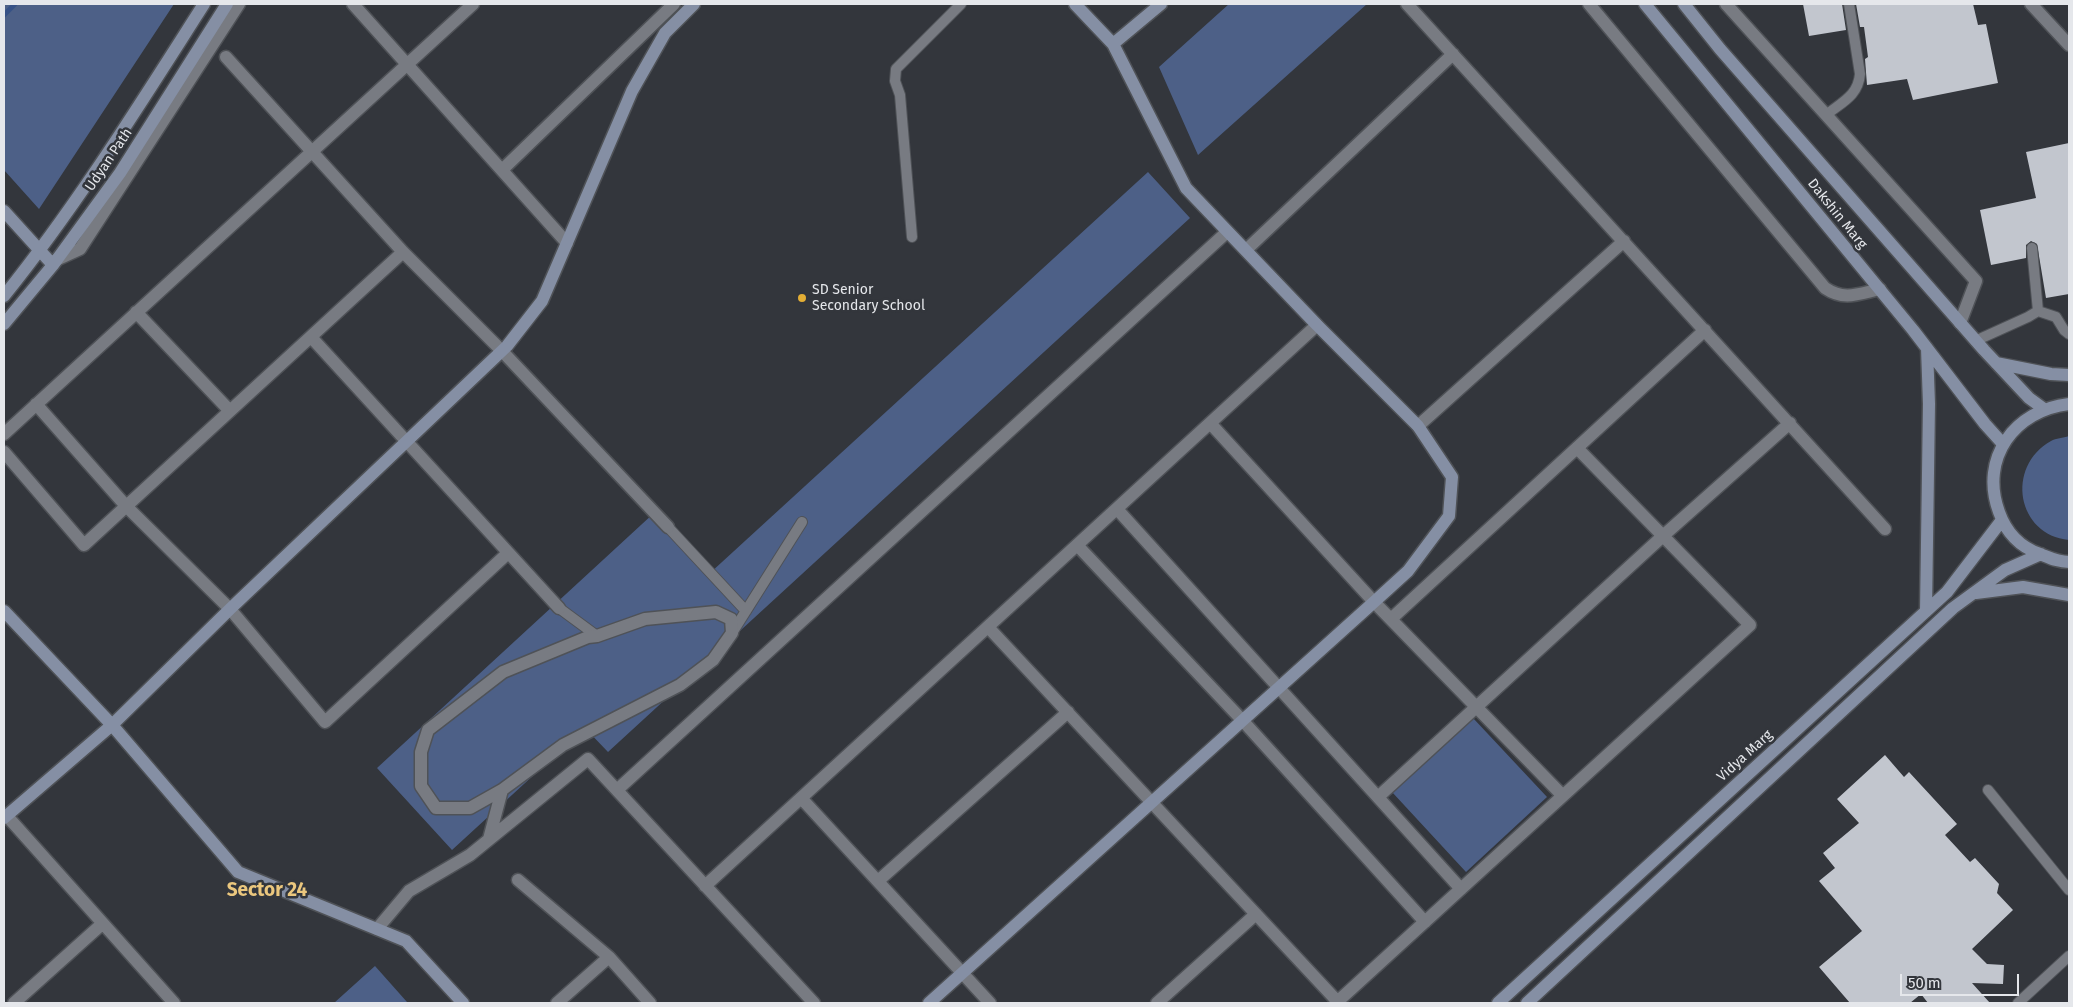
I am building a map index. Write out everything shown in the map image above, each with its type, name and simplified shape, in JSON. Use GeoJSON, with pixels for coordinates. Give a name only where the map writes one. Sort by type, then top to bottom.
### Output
{"type":"FeatureCollection","features":[{"type":"Feature","properties":{"kind":"main road","name":"Udyan Path"},"geometry":{"type":"LineString","coordinates":[[4,296],[40,251],[104,160],[204,4]]}},
{"type":"Feature","properties":{"kind":"main road","name":"Udyan Path"},"geometry":{"type":"LineString","coordinates":[[4,324],[55,263],[120,173],[227,4]]}},
{"type":"Feature","properties":{"kind":"main road"},"geometry":{"type":"LineString","coordinates":[[929,1003],[1408,571],[1449,516],[1452,477],[1418,426],[1317,325],[1186,188],[1113,44],[1075,4]]}},
{"type":"Feature","properties":{"kind":"main road"},"geometry":{"type":"LineString","coordinates":[[1113,44],[1161,4]]}},
{"type":"Feature","properties":{"kind":"main road","name":"Dakshin Marg"},"geometry":{"type":"LineString","coordinates":[[1645,4],[1880,289],[1985,424],[2003,444]]}},
{"type":"Feature","properties":{"kind":"main road","name":"Dakshin Marg"},"geometry":{"type":"LineString","coordinates":[[1684,4],[1720,49],[1975,341],[2029,398],[2044,409]]}},
{"type":"Feature","properties":{"kind":"main road"},"geometry":{"type":"LineString","coordinates":[[5,817],[112,725],[230,609],[502,351],[542,301],[632,92],[665,33],[690,5]]}},
{"type":"Feature","properties":{"kind":"main road"},"geometry":{"type":"LineString","coordinates":[[4,212],[40,251],[55,263]]}},
{"type":"Feature","properties":{"kind":"main road"},"geometry":{"type":"LineString","coordinates":[[1926,611],[1929,404],[1927,348]]}},
{"type":"Feature","properties":{"kind":"main road"},"geometry":{"type":"LineString","coordinates":[[1996,363],[2051,374],[2069,375]]}},
{"type":"Feature","properties":{"kind":"main road"},"geometry":{"type":"LineString","coordinates":[[2069,404],[2044,409],[2021,423],[2003,444],[1996,462],[1993,482],[1995,502],[2002,520],[2019,542],[2030,551],[2054,561],[2069,562]]}},
{"type":"Feature","properties":{"kind":"main road","name":"Vidya Marg"},"geometry":{"type":"LineString","coordinates":[[1498,1003],[1947,592],[2002,520]]}},
{"type":"Feature","properties":{"kind":"main road"},"geometry":{"type":"LineString","coordinates":[[1527,1003],[1953,608],[2005,570],[2041,554]]}},
{"type":"Feature","properties":{"kind":"main road"},"geometry":{"type":"LineString","coordinates":[[1974,593],[2023,587],[2069,596]]}},
{"type":"Feature","properties":{"kind":"main road"},"geometry":{"type":"LineString","coordinates":[[4,611],[112,725],[238,872],[406,941],[463,1003]]}},
{"type":"Feature","properties":{"kind":"street"},"geometry":{"type":"LineString","coordinates":[[55,263],[80,249],[239,4]]}},
{"type":"Feature","properties":{"kind":"street"},"geometry":{"type":"LineString","coordinates":[[353,4],[567,243]]}},
{"type":"Feature","properties":{"kind":"street"},"geometry":{"type":"LineString","coordinates":[[4,434],[473,4]]}},
{"type":"Feature","properties":{"kind":"street"},"geometry":{"type":"LineString","coordinates":[[502,170],[674,4]]}},
{"type":"Feature","properties":{"kind":"street"},"geometry":{"type":"LineString","coordinates":[[1408,4],[1885,529]]}},
{"type":"Feature","properties":{"kind":"street"},"geometry":{"type":"LineString","coordinates":[[1589,4],[1824,288],[1835,295],[1843,296],[1880,289]]}},
{"type":"Feature","properties":{"kind":"street"},"geometry":{"type":"LineString","coordinates":[[1726,4],[1976,281],[1960,323]]}},
{"type":"Feature","properties":{"kind":"street"},"geometry":{"type":"LineString","coordinates":[[2031,4],[2069,45]]}},
{"type":"Feature","properties":{"kind":"street"},"geometry":{"type":"LineString","coordinates":[[1246,250],[1453,54]]}},
{"type":"Feature","properties":{"kind":"street"},"geometry":{"type":"LineString","coordinates":[[226,57],[403,252],[502,351],[668,527]]}},
{"type":"Feature","properties":{"kind":"street"},"geometry":{"type":"LineString","coordinates":[[617,790],[1227,232]]}},
{"type":"Feature","properties":{"kind":"street"},"geometry":{"type":"LineString","coordinates":[[1418,426],[1624,241]]}},
{"type":"Feature","properties":{"kind":"street"},"geometry":{"type":"LineString","coordinates":[[4,452],[84,545],[403,252]]}},
{"type":"Feature","properties":{"kind":"street"},"geometry":{"type":"LineString","coordinates":[[136,312],[230,411]]}},
{"type":"Feature","properties":{"kind":"street"},"geometry":{"type":"LineString","coordinates":[[705,886],[1317,325]]}},
{"type":"Feature","properties":{"kind":"street"},"geometry":{"type":"LineString","coordinates":[[1391,619],[1705,330]]}},
{"type":"Feature","properties":{"kind":"street"},"geometry":{"type":"LineString","coordinates":[[311,337],[559,608]]}},
{"type":"Feature","properties":{"kind":"street"},"geometry":{"type":"LineString","coordinates":[[36,404],[126,506],[230,609],[325,722],[508,553]]}},
{"type":"Feature","properties":{"kind":"street"},"geometry":{"type":"LineString","coordinates":[[1210,423],[1374,602],[1563,796]]}},
{"type":"Feature","properties":{"kind":"street"},"geometry":{"type":"LineString","coordinates":[[1378,797],[1664,534],[1790,423]]}},
{"type":"Feature","properties":{"kind":"street"},"geometry":{"type":"LineString","coordinates":[[988,627],[1337,1002],[1750,625],[1664,534],[1577,448]]}},
{"type":"Feature","properties":{"kind":"street"},"geometry":{"type":"LineString","coordinates":[[1116,509],[1461,889]]}},
{"type":"Feature","properties":{"kind":"street"},"geometry":{"type":"LineString","coordinates":[[1077,545],[1243,721],[1425,922]]}},
{"type":"Feature","properties":{"kind":"street"},"geometry":{"type":"LineString","coordinates":[[716,612],[731,619],[732,633],[713,660],[680,685],[563,745],[502,790],[470,808],[436,808],[421,786],[421,752],[428,730],[503,672],[588,637],[597,636],[646,619],[716,612]]}},
{"type":"Feature","properties":{"kind":"street"},"geometry":{"type":"LineString","coordinates":[[878,881],[1068,712]]}},
{"type":"Feature","properties":{"kind":"street"},"geometry":{"type":"LineString","coordinates":[[377,929],[409,891],[470,855],[588,758],[814,1003]]}},
{"type":"Feature","properties":{"kind":"street"},"geometry":{"type":"LineString","coordinates":[[489,840],[502,790]]}},
{"type":"Feature","properties":{"kind":"street"},"geometry":{"type":"LineString","coordinates":[[802,799],[990,1003]]}},
{"type":"Feature","properties":{"kind":"street"},"geometry":{"type":"LineString","coordinates":[[5,817],[174,1003]]}},
{"type":"Feature","properties":{"kind":"street"},"geometry":{"type":"LineString","coordinates":[[518,880],[609,957],[650,1003]]}},
{"type":"Feature","properties":{"kind":"street"},"geometry":{"type":"LineString","coordinates":[[1157,1003],[1256,914]]}},
{"type":"Feature","properties":{"kind":"street"},"geometry":{"type":"LineString","coordinates":[[14,1003],[102,924]]}},
{"type":"Feature","properties":{"kind":"street"},"geometry":{"type":"LineString","coordinates":[[557,1003],[609,957]]}},
{"type":"Feature","properties":{"kind":"lane"},"geometry":{"type":"LineString","coordinates":[[912,237],[900,94],[894,81],[896,69],[961,4]]}},
{"type":"Feature","properties":{"kind":"lane"},"geometry":{"type":"LineString","coordinates":[[1826,115],[1854,92],[1859,85],[1860,74],[1849,4]]}},
{"type":"Feature","properties":{"kind":"lane"},"geometry":{"type":"LineString","coordinates":[[2032,248],[2038,311]]}},
{"type":"Feature","properties":{"kind":"lane"},"geometry":{"type":"LineString","coordinates":[[1975,341],[2038,311],[2056,317],[2064,330],[2069,334]]}},
{"type":"Feature","properties":{"kind":"lane"},"geometry":{"type":"LineString","coordinates":[[732,633],[802,522]]}},
{"type":"Feature","properties":{"kind":"lane"},"geometry":{"type":"LineString","coordinates":[[668,527],[746,611]]}},
{"type":"Feature","properties":{"kind":"lane"},"geometry":{"type":"LineString","coordinates":[[559,608],[597,636]]}},
{"type":"Feature","properties":{"kind":"lane"},"geometry":{"type":"LineString","coordinates":[[1988,790],[2069,890]]}},
{"type":"Feature","properties":{"kind":"lane"},"geometry":{"type":"LineString","coordinates":[[2018,1003],[2069,956]]}},
{"type":"Feature","properties":{"kind":"shaded area"},"geometry":{"type":"Polygon","coordinates":[[[4,4],[174,4],[39,209],[4,170],[4,4]]]}},
{"type":"Feature","properties":{"kind":"shaded area"},"geometry":{"type":"Polygon","coordinates":[[[1229,4],[1367,4],[1198,155],[1159,67],[1229,4]]]}},
{"type":"Feature","properties":{"kind":"shaded area"},"geometry":{"type":"Polygon","coordinates":[[[1148,172],[1190,218],[608,752],[585,728],[452,850],[377,768],[654,513],[710,573],[1148,172]]]}},
{"type":"Feature","properties":{"kind":"shaded area"},"geometry":{"type":"Polygon","coordinates":[[[2069,436],[2069,540],[2051,535],[2038,526],[2028,513],[2023,498],[2023,482],[2027,467],[2036,453],[2051,441],[2069,436]]]}},
{"type":"Feature","properties":{"kind":"shaded area"},"geometry":{"type":"Polygon","coordinates":[[[1473,718],[1547,797],[1466,872],[1392,792],[1473,718]]]}},
{"type":"Feature","properties":{"kind":"shaded area"},"geometry":{"type":"Polygon","coordinates":[[[375,966],[407,1002],[334,1003],[375,966]]]}},
{"type":"Feature","properties":{"kind":"building"},"geometry":{"type":"Polygon","coordinates":[[[1803,4],[1842,4],[1846,30],[1809,36],[1803,4]]]}},
{"type":"Feature","properties":{"kind":"building"},"geometry":{"type":"Polygon","coordinates":[[[1856,4],[1973,4],[1978,25],[1986,24],[1998,83],[1913,100],[1907,79],[1867,85],[1865,59],[1868,57],[1864,27],[1860,27],[1856,4]]]}},
{"type":"Feature","properties":{"kind":"building"},"geometry":{"type":"Polygon","coordinates":[[[2069,143],[2069,294],[2046,298],[2037,244],[2031,241],[2026,245],[2026,258],[1991,265],[1980,210],[2036,198],[2026,152],[2069,143]]]}},
{"type":"Feature","properties":{"kind":"building"},"geometry":{"type":"Polygon","coordinates":[[[1885,755],[1904,777],[1909,772],[1957,824],[1945,835],[1970,862],[1975,858],[1999,884],[1997,893],[2013,910],[1972,949],[1987,964],[2004,965],[2003,984],[1972,983],[1990,1003],[1928,1003],[1921,994],[1910,1003],[1850,1003],[1819,967],[1862,931],[1819,881],[1835,868],[1823,853],[1859,823],[1837,799],[1885,755]]]}},
{"type":"Feature","properties":{"kind":"waterway"},"geometry":{"type":"LineString","coordinates":[[4,15],[15,4]]}},
{"type":"Feature","properties":{"kind":"place","name":"SD Senior Secondary School"},"geometry":{"type":"Point","coordinates":[802,298]}},
{"type":"Feature","properties":{"kind":"district","name":"Sector 24"},"geometry":{"type":"Point","coordinates":[267,891]}}]}
